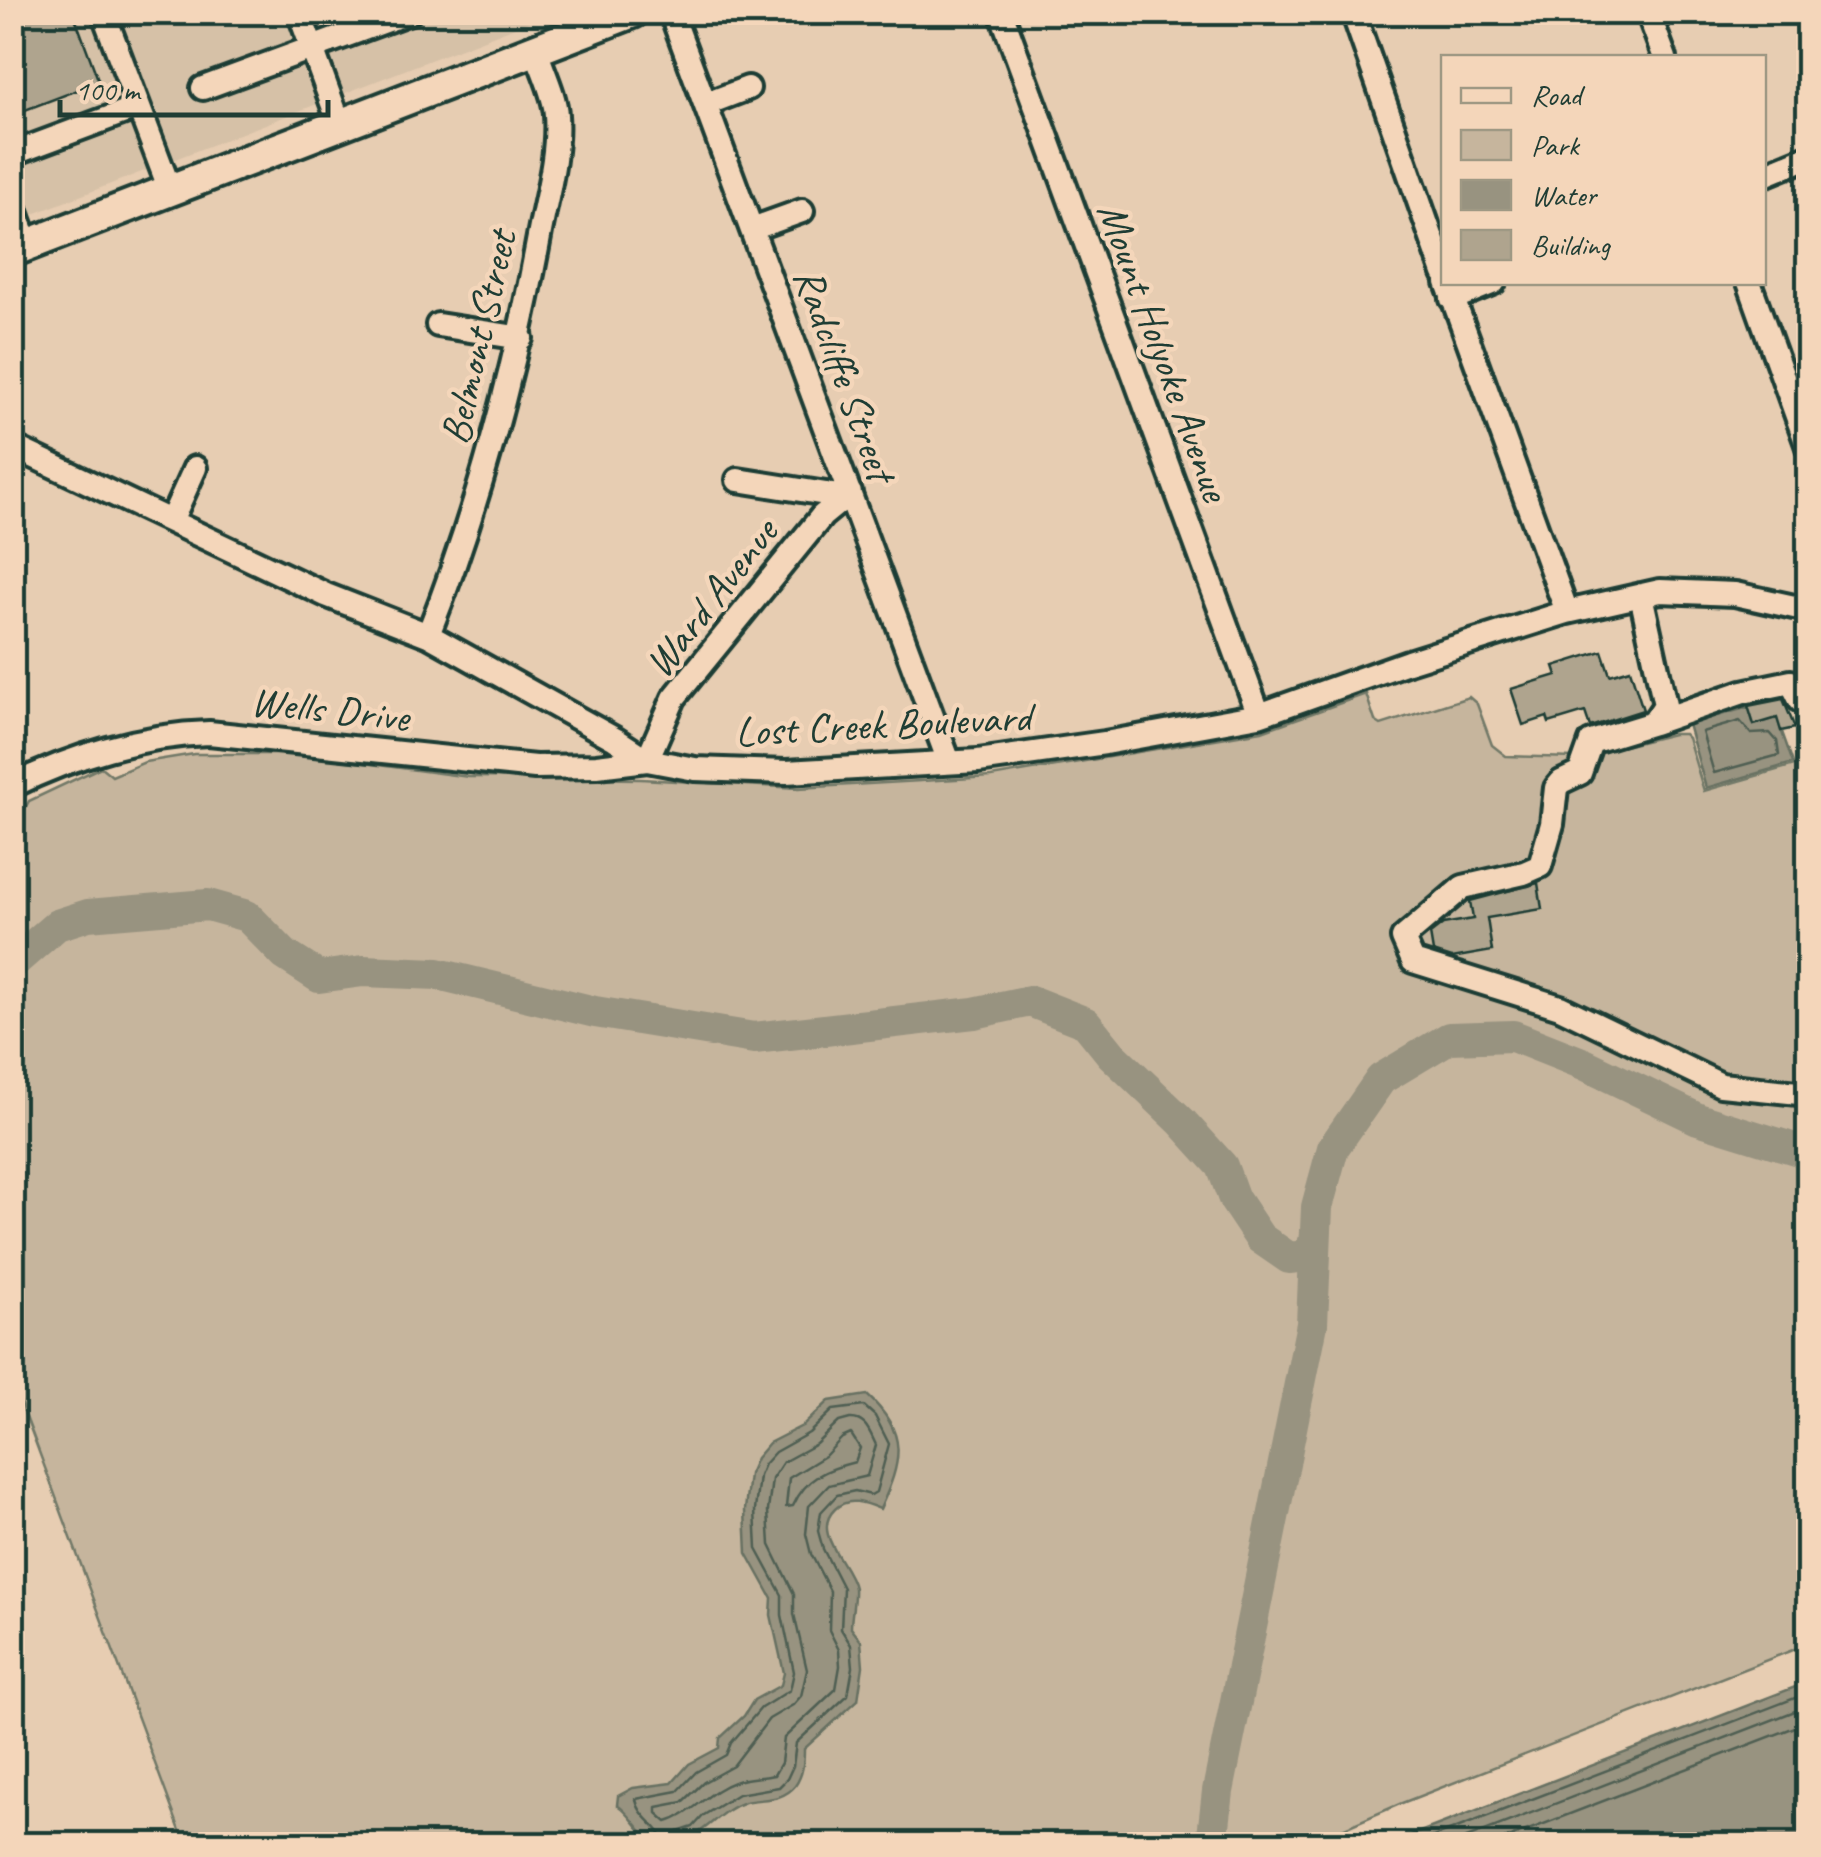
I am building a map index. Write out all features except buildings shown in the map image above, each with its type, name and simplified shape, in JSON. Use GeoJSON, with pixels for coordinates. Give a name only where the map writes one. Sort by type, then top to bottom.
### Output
{"type":"FeatureCollection","features":[{"type":"Feature","properties":{"kind":"main road"},"geometry":{"type":"LineString","coordinates":[[20,248],[634,12]]}},
{"type":"Feature","properties":{"kind":"street"},"geometry":{"type":"LineString","coordinates":[[103,12],[170,190]]}},
{"type":"Feature","properties":{"kind":"street"},"geometry":{"type":"LineString","coordinates":[[299,12],[340,125]]}},
{"type":"Feature","properties":{"kind":"street"},"geometry":{"type":"LineString","coordinates":[[202,88],[410,12]]}},
{"type":"Feature","properties":{"kind":"street","name":"Radcliffe Street"},"geometry":{"type":"LineString","coordinates":[[671,12],[949,762]]}},
{"type":"Feature","properties":{"kind":"street","name":"Mount Holyoke Avenue"},"geometry":{"type":"LineString","coordinates":[[1001,12],[1259,716]]}},
{"type":"Feature","properties":{"kind":"street"},"geometry":{"type":"LineString","coordinates":[[1352,12],[1441,264]]}},
{"type":"Feature","properties":{"kind":"street"},"geometry":{"type":"LineString","coordinates":[[1648,12],[1665,55]]}},
{"type":"Feature","properties":{"kind":"street","name":"Belmont Street"},"geometry":{"type":"LineString","coordinates":[[428,635],[457,561],[520,338],[554,156],[557,112],[536,50]]}},
{"type":"Feature","properties":{"kind":"street"},"geometry":{"type":"LineString","coordinates":[[706,104],[748,88]]}},
{"type":"Feature","properties":{"kind":"street"},"geometry":{"type":"LineString","coordinates":[[12,154],[138,106]]}},
{"type":"Feature","properties":{"kind":"street"},"geometry":{"type":"LineString","coordinates":[[1766,174],[1808,157]]}},
{"type":"Feature","properties":{"kind":"street"},"geometry":{"type":"LineString","coordinates":[[12,201],[20,248]]}},
{"type":"Feature","properties":{"kind":"street"},"geometry":{"type":"LineString","coordinates":[[752,229],[802,211]]}},
{"type":"Feature","properties":{"kind":"street"},"geometry":{"type":"LineString","coordinates":[[1479,285],[1450,291],[1567,612]]}},
{"type":"Feature","properties":{"kind":"street"},"geometry":{"type":"LineString","coordinates":[[1750,285],[1808,447]]}},
{"type":"Feature","properties":{"kind":"street"},"geometry":{"type":"LineString","coordinates":[[438,325],[520,338]]}},
{"type":"Feature","properties":{"kind":"street","name":"Lost Creek Boulevard"},"geometry":{"type":"LineString","coordinates":[[12,446],[326,595],[428,635],[647,760],[695,768],[750,772],[1026,756],[1259,716],[1408,662],[1567,612],[1641,594],[1708,591],[1808,610]]}},
{"type":"Feature","properties":{"kind":"street"},"geometry":{"type":"LineString","coordinates":[[171,521],[196,468]]}},
{"type":"Feature","properties":{"kind":"street"},"geometry":{"type":"LineString","coordinates":[[738,480],[848,495]]}},
{"type":"Feature","properties":{"kind":"street","name":"Ward Avenue"},"geometry":{"type":"LineString","coordinates":[[647,760],[674,698],[822,516],[848,495]]}},
{"type":"Feature","properties":{"kind":"street"},"geometry":{"type":"LineString","coordinates":[[1641,594],[1665,705],[1653,722]]}},
{"type":"Feature","properties":{"kind":"street"},"geometry":{"type":"LineString","coordinates":[[1808,701],[1800,700],[1791,682],[1743,692],[1591,742],[1580,772],[1556,788],[1552,824],[1540,866],[1463,887],[1404,938],[1414,961],[1560,1006],[1720,1085],[1808,1094]]}},
{"type":"Feature","properties":{"kind":"street","name":"Wells Drive"},"geometry":{"type":"LineString","coordinates":[[12,786],[77,759],[189,734],[535,767],[647,760]]}},
{"type":"Feature","properties":{"kind":"shaded area"},"geometry":{"type":"Polygon","coordinates":[[[13,13],[551,13],[13,222],[13,13]]]}},
{"type":"Feature","properties":{"kind":"green space"},"geometry":{"type":"Polygon","coordinates":[[[1366,694],[1375,721],[1381,725],[1469,697],[1477,704],[1492,745],[1506,756],[1575,758],[1684,734],[1704,791],[1808,761],[1808,1644],[1402,1803],[1308,1844],[185,1844],[13,1382],[13,831],[29,801],[101,767],[112,776],[145,762],[194,754],[295,754],[469,777],[641,779],[798,788],[991,777],[1262,731],[1366,694]]]}},
{"type":"Feature","properties":{"kind":"water"},"geometry":{"type":"Polygon","coordinates":[[[1749,707],[1754,725],[1777,718],[1793,763],[1706,788],[1688,724],[1749,707]]]}},
{"type":"Feature","properties":{"kind":"water"},"geometry":{"type":"Polygon","coordinates":[[[867,1395],[881,1409],[895,1435],[898,1448],[893,1476],[880,1509],[863,1503],[845,1503],[828,1518],[827,1528],[854,1588],[851,1628],[861,1641],[863,1666],[858,1700],[804,1749],[798,1782],[790,1791],[733,1807],[693,1837],[670,1843],[656,1841],[617,1805],[618,1796],[633,1788],[672,1783],[689,1764],[719,1748],[720,1738],[744,1716],[754,1700],[781,1685],[784,1673],[771,1615],[772,1598],[747,1553],[745,1510],[749,1474],[756,1458],[769,1443],[804,1425],[829,1401],[867,1395]]]}},
{"type":"Feature","properties":{"kind":"water"},"geometry":{"type":"Polygon","coordinates":[[[1808,1682],[1808,1844],[1383,1844],[1420,1832],[1808,1682]]]}},
{"type":"Feature","properties":{"kind":"waterway"},"geometry":{"type":"LineString","coordinates":[[12,964],[57,925],[88,915],[208,905],[247,916],[285,955],[319,977],[363,971],[438,974],[595,1012],[754,1038],[974,1013],[1030,1001],[1086,1023],[1111,1054],[1222,1166],[1234,1199],[1260,1238],[1289,1258],[1306,1256],[1315,1241]]}},
{"type":"Feature","properties":{"kind":"waterway"},"geometry":{"type":"LineString","coordinates":[[1212,1844],[1218,1791],[1312,1324],[1317,1207],[1333,1148],[1381,1079],[1449,1038],[1513,1036],[1584,1064],[1698,1119],[1808,1153]]}}]}
